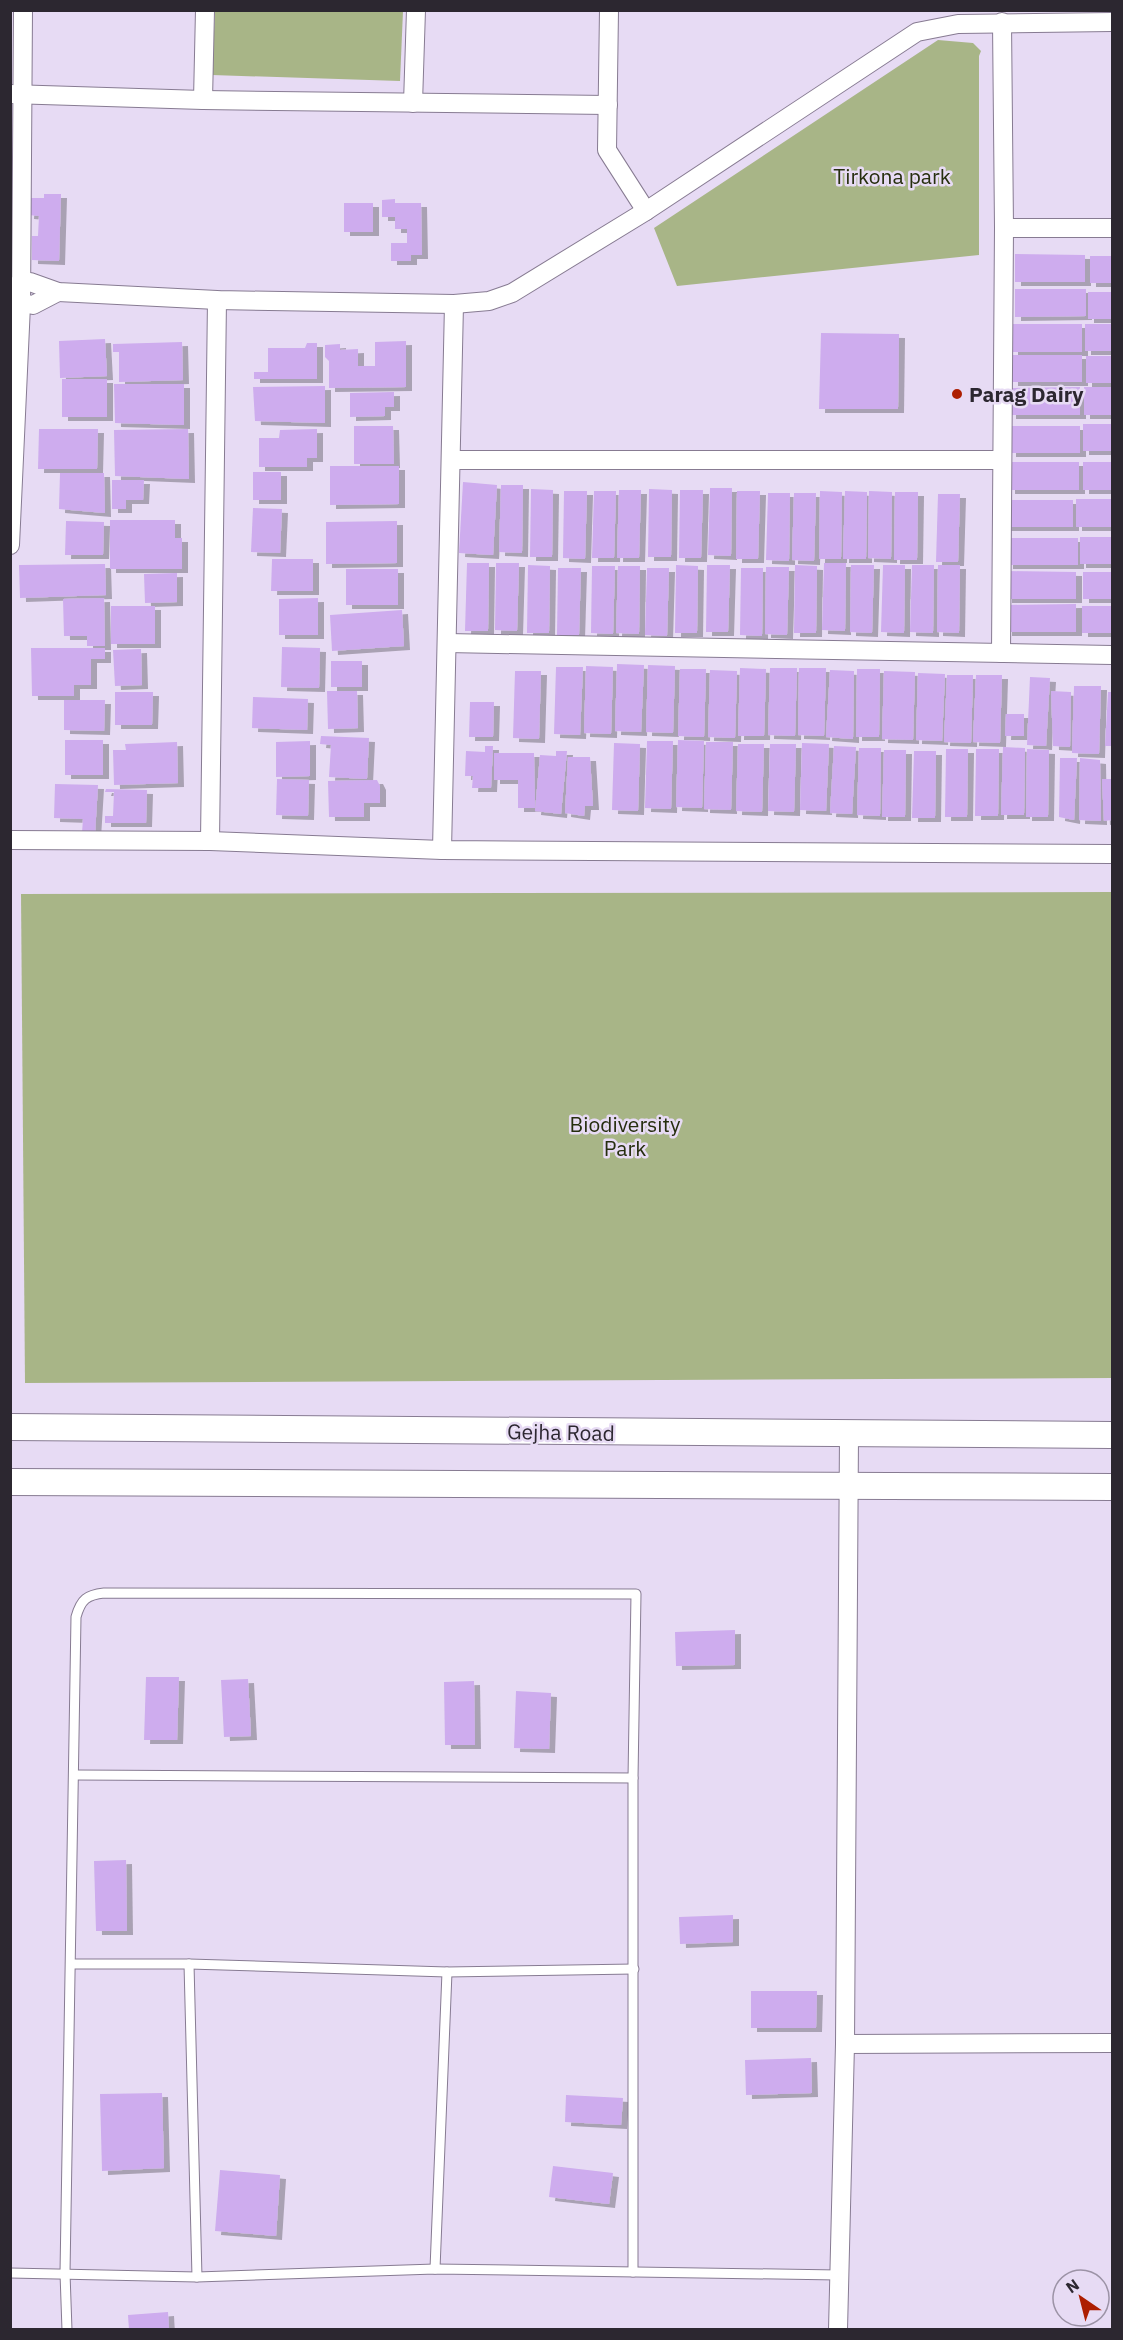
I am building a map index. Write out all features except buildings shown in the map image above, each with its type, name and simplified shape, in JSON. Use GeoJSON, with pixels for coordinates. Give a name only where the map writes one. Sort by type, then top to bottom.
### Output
{"type":"FeatureCollection","features":[{"type":"Feature","properties":{"kind":"street"},"geometry":{"type":"LineString","coordinates":[[10,545],[16,303],[16,94],[23,10]]}},
{"type":"Feature","properties":{"kind":"street"},"geometry":{"type":"LineString","coordinates":[[203,100],[205,10]]}},
{"type":"Feature","properties":{"kind":"street"},"geometry":{"type":"LineString","coordinates":[[413,103],[416,10]]}},
{"type":"Feature","properties":{"kind":"street"},"geometry":{"type":"LineString","coordinates":[[609,10],[607,150],[646,212]]}},
{"type":"Feature","properties":{"kind":"street"},"geometry":{"type":"LineString","coordinates":[[16,286],[30,282],[58,292],[217,300],[454,304],[494,300],[512,293],[646,212],[910,36],[936,26],[1002,22],[1113,22]]}},
{"type":"Feature","properties":{"kind":"street"},"geometry":{"type":"LineString","coordinates":[[1001,653],[1004,228],[1002,22]]}},
{"type":"Feature","properties":{"kind":"street"},"geometry":{"type":"LineString","coordinates":[[16,94],[203,100],[608,105]]}},
{"type":"Feature","properties":{"kind":"street"},"geometry":{"type":"LineString","coordinates":[[1004,228],[1113,228]]}},
{"type":"Feature","properties":{"kind":"street"},"geometry":{"type":"LineString","coordinates":[[16,303],[33,305],[58,292]]}},
{"type":"Feature","properties":{"kind":"street"},"geometry":{"type":"LineString","coordinates":[[210,841],[217,300]]}},
{"type":"Feature","properties":{"kind":"street"},"geometry":{"type":"LineString","coordinates":[[442,850],[454,304]]}},
{"type":"Feature","properties":{"kind":"street"},"geometry":{"type":"LineString","coordinates":[[451,460],[1002,460]]}},
{"type":"Feature","properties":{"kind":"street"},"geometry":{"type":"LineString","coordinates":[[447,643],[1113,655]]}},
{"type":"Feature","properties":{"kind":"street"},"geometry":{"type":"LineString","coordinates":[[10,840],[210,841],[442,850],[1113,854]]}},
{"type":"Feature","properties":{"kind":"street","name":"Gejha Road"},"geometry":{"type":"LineString","coordinates":[[10,1427],[849,1435],[1113,1435]]}},
{"type":"Feature","properties":{"kind":"street"},"geometry":{"type":"LineString","coordinates":[[838,2330],[845,2044],[849,1435]]}},
{"type":"Feature","properties":{"kind":"street"},"geometry":{"type":"LineString","coordinates":[[10,1482],[847,1488],[1113,1487]]}},
{"type":"Feature","properties":{"kind":"street"},"geometry":{"type":"LineString","coordinates":[[845,2044],[1113,2043]]}},
{"type":"Feature","properties":{"kind":"lane"},"geometry":{"type":"LineString","coordinates":[[67,2330],[65,2273],[70,1964],[76,1774],[76,1617],[80,1603],[89,1595],[104,1593],[636,1594],[633,1778],[633,2272]]}},
{"type":"Feature","properties":{"kind":"lane"},"geometry":{"type":"LineString","coordinates":[[76,1774],[633,1778]]}},
{"type":"Feature","properties":{"kind":"lane"},"geometry":{"type":"LineString","coordinates":[[70,1964],[189,1964],[447,1972],[634,1969]]}},
{"type":"Feature","properties":{"kind":"lane"},"geometry":{"type":"LineString","coordinates":[[189,1964],[196,2277]]}},
{"type":"Feature","properties":{"kind":"lane"},"geometry":{"type":"LineString","coordinates":[[435,2269],[447,1972]]}},
{"type":"Feature","properties":{"kind":"lane"},"geometry":{"type":"LineString","coordinates":[[10,2273],[196,2277],[435,2269],[838,2275]]}},
{"type":"Feature","properties":{"kind":"green space"},"geometry":{"type":"Polygon","coordinates":[[[215,11],[403,11],[400,81],[212,75],[215,11]]]}},
{"type":"Feature","properties":{"kind":"green space","name":"Tirkona park"},"geometry":{"type":"Polygon","coordinates":[[[938,40],[973,43],[981,51],[979,56],[979,255],[677,286],[654,228],[938,40]]]}},
{"type":"Feature","properties":{"kind":"green space","name":"Biodiversity Park"},"geometry":{"type":"Polygon","coordinates":[[[1112,892],[1112,1378],[25,1383],[21,894],[1112,892]]]}},
{"type":"Feature","properties":{"kind":"place","name":"Parag Dairy"},"geometry":{"type":"Point","coordinates":[957,394]}}]}
